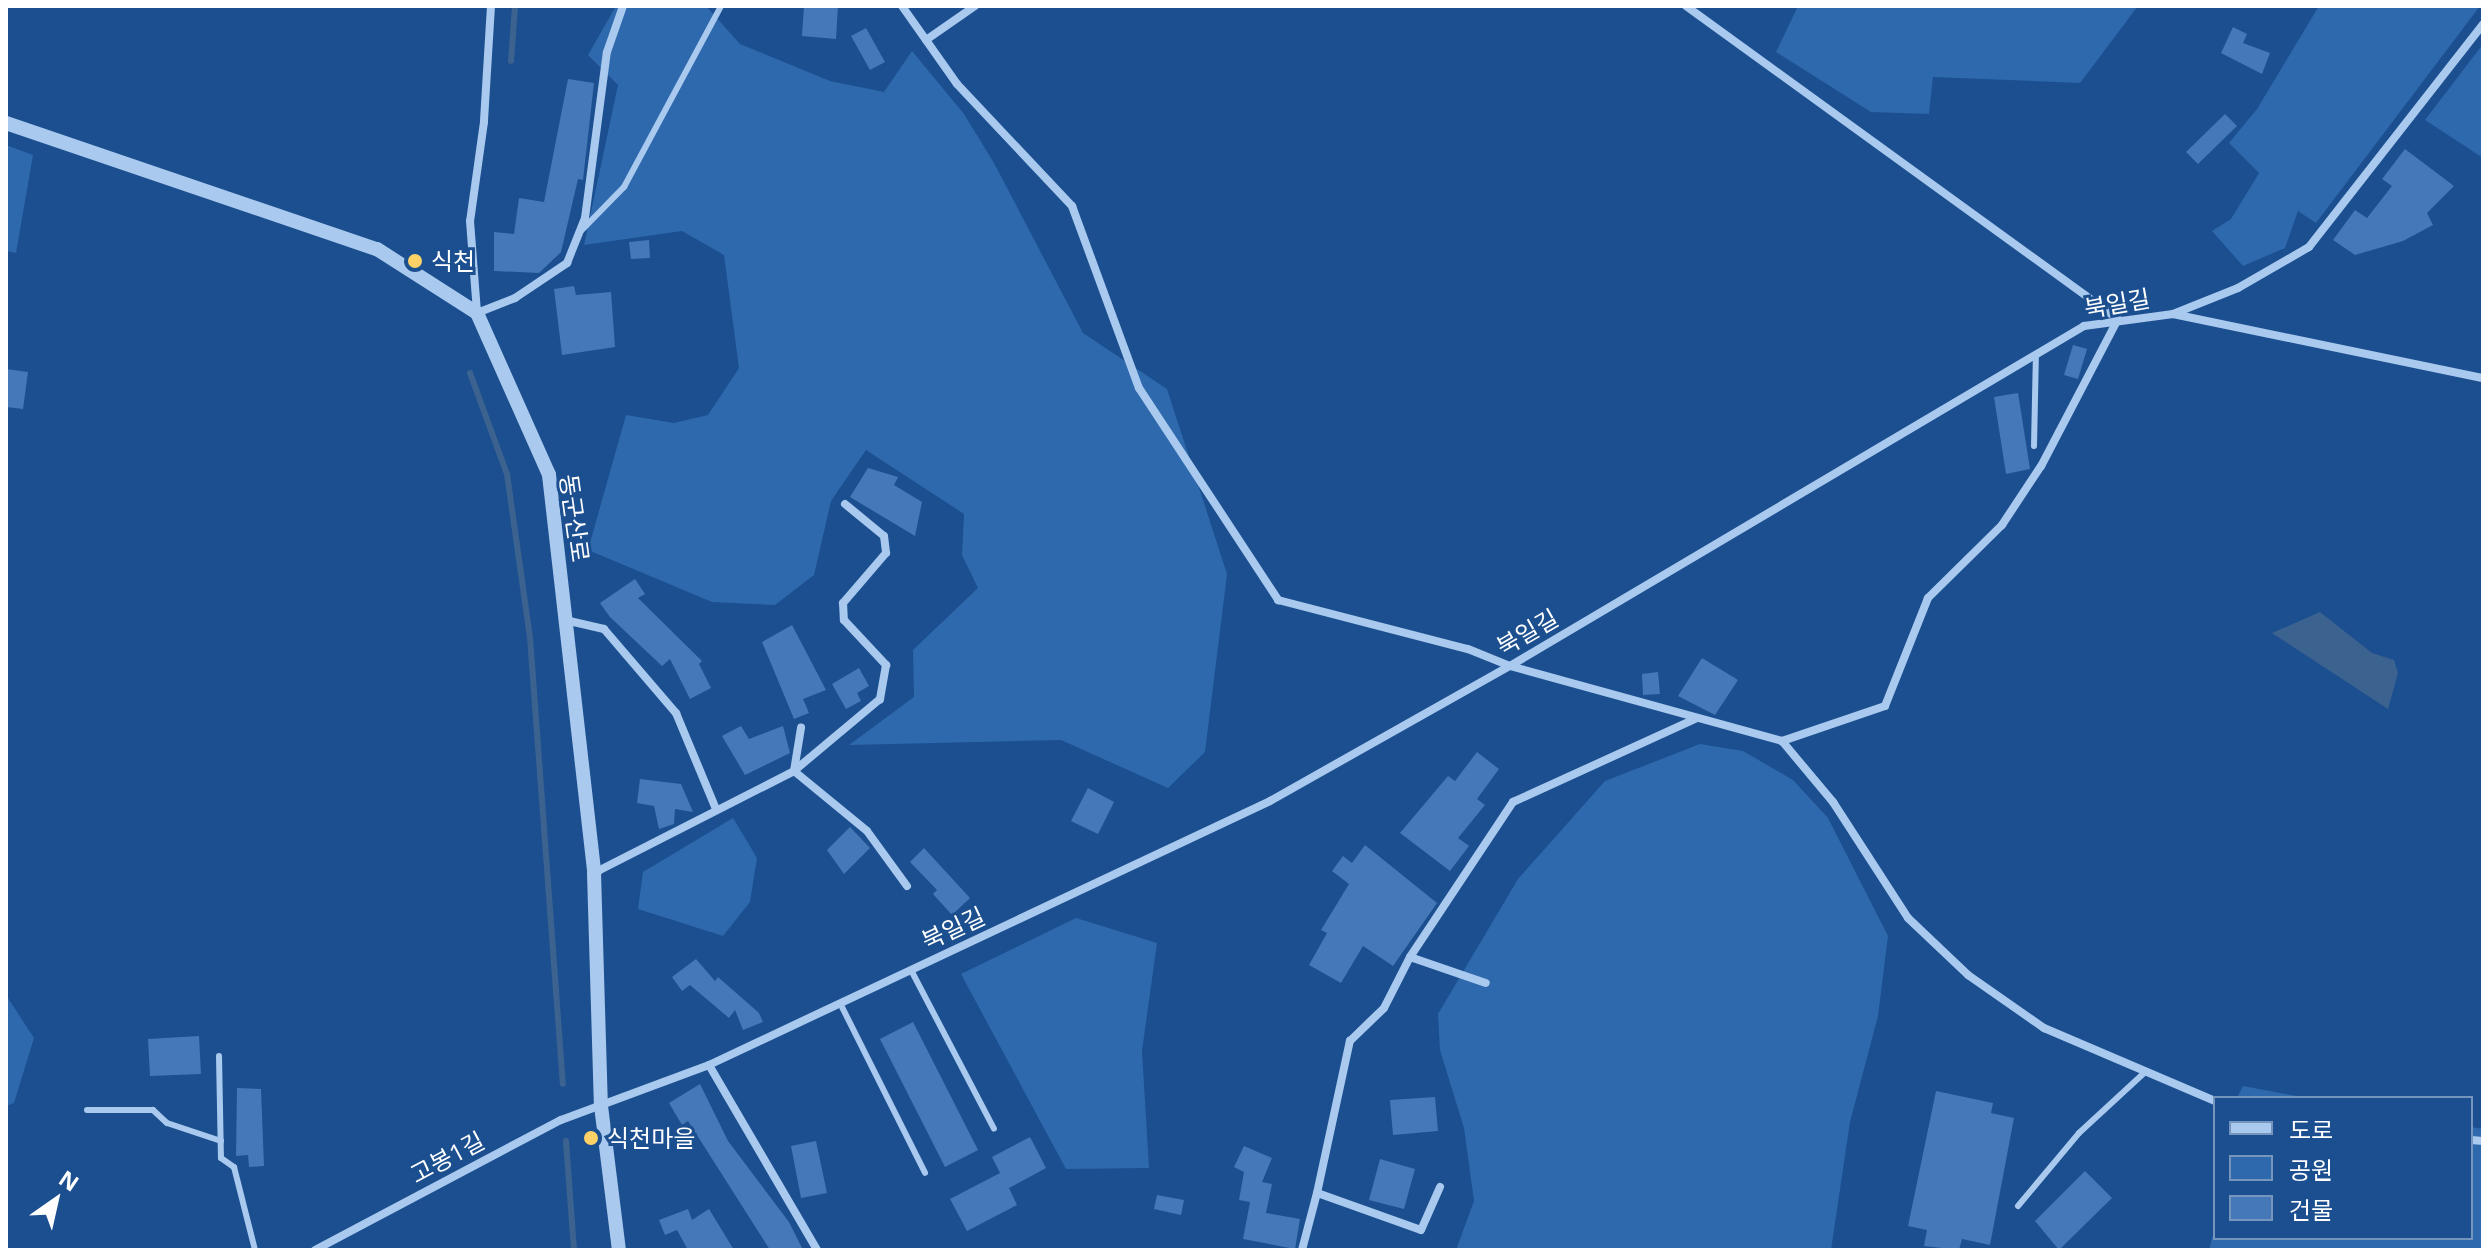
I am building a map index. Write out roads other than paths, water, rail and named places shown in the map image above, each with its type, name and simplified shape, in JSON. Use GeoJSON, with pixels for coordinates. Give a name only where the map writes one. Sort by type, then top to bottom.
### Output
{"type":"FeatureCollection","features":[{"type":"Feature","properties":{"kind":"street"},"geometry":{"type":"LineString","coordinates":[[477,313],[470,221],[484,122],[491,6]]}},
{"type":"Feature","properties":{"kind":"street"},"geometry":{"type":"LineString","coordinates":[[477,313],[515,298],[567,263],[585,218],[607,52],[623,6]]}},
{"type":"Feature","properties":{"kind":"street"},"geometry":{"type":"LineString","coordinates":[[902,6],[957,84],[1072,206],[1139,388],[1278,600],[1468,649],[1510,666],[1782,741],[1885,706],[1928,598],[2002,525],[2041,466],[2118,319],[1686,6]]}},
{"type":"Feature","properties":{"kind":"street"},"geometry":{"type":"LineString","coordinates":[[926,40],[975,6]]}},
{"type":"Feature","properties":{"kind":"street"},"geometry":{"type":"LineString","coordinates":[[2173,314],[2238,288],[2309,247],[2483,24]]}},
{"type":"Feature","properties":{"kind":"street"},"geometry":{"type":"LineString","coordinates":[[6,123],[377,249],[477,313]]}},
{"type":"Feature","properties":{"kind":"street","name":"동군산로"},"geometry":{"type":"LineString","coordinates":[[477,313],[549,475],[594,873],[601,1106],[619,1250]]}},
{"type":"Feature","properties":{"kind":"street","name":"북일길"},"geometry":{"type":"LineString","coordinates":[[601,1106],[709,1065],[1270,801],[1510,666],[2084,326],[2173,314],[2483,378]]}},
{"type":"Feature","properties":{"kind":"street"},"geometry":{"type":"LineString","coordinates":[[594,873],[794,771],[880,699],[886,665],[844,620],[843,603],[886,553],[884,536],[845,504]]}},
{"type":"Feature","properties":{"kind":"street"},"geometry":{"type":"LineString","coordinates":[[564,620],[604,629],[676,713],[716,809]]}},
{"type":"Feature","properties":{"kind":"street"},"geometry":{"type":"LineString","coordinates":[[1302,1250],[1350,1041],[1384,1008],[1410,957],[1513,802],[1698,718]]}},
{"type":"Feature","properties":{"kind":"street"},"geometry":{"type":"LineString","coordinates":[[794,771],[801,728]]}},
{"type":"Feature","properties":{"kind":"street"},"geometry":{"type":"LineString","coordinates":[[1782,741],[1833,802],[1908,918],[1968,975],[2044,1028],[2213,1100]]}},
{"type":"Feature","properties":{"kind":"street"},"geometry":{"type":"LineString","coordinates":[[794,771],[867,831],[907,886]]}},
{"type":"Feature","properties":{"kind":"street"},"geometry":{"type":"LineString","coordinates":[[1410,957],[1486,983]]}},
{"type":"Feature","properties":{"kind":"street"},"geometry":{"type":"LineString","coordinates":[[709,1065],[817,1250]]}},
{"type":"Feature","properties":{"kind":"street","name":"고봉1길"},"geometry":{"type":"LineString","coordinates":[[315,1250],[561,1120],[601,1106]]}},
{"type":"Feature","properties":{"kind":"street"},"geometry":{"type":"LineString","coordinates":[[1317,1193],[1421,1230],[1440,1187]]}},
{"type":"Feature","properties":{"kind":"lane"},"geometry":{"type":"LineString","coordinates":[[579,234],[624,187],[721,6]]}},
{"type":"Feature","properties":{"kind":"lane"},"geometry":{"type":"LineString","coordinates":[[2034,446],[2036,354]]}},
{"type":"Feature","properties":{"kind":"lane"},"geometry":{"type":"LineString","coordinates":[[911,970],[994,1129]]}},
{"type":"Feature","properties":{"kind":"lane"},"geometry":{"type":"LineString","coordinates":[[840,1003],[925,1173]]}},
{"type":"Feature","properties":{"kind":"lane"},"geometry":{"type":"LineString","coordinates":[[219,1056],[221,1158],[234,1167],[255,1250]]}},
{"type":"Feature","properties":{"kind":"lane"},"geometry":{"type":"LineString","coordinates":[[2018,1206],[2079,1133],[2145,1072]]}},
{"type":"Feature","properties":{"kind":"lane"},"geometry":{"type":"LineString","coordinates":[[87,1110],[153,1110],[167,1123],[221,1141]]}},
{"type":"Feature","properties":{"kind":"waterway"},"geometry":{"type":"LineString","coordinates":[[511,61],[515,6]]}},
{"type":"Feature","properties":{"kind":"waterway"},"geometry":{"type":"LineString","coordinates":[[470,373],[507,474],[530,637],[563,1084]]}},
{"type":"Feature","properties":{"kind":"waterway"},"geometry":{"type":"LineString","coordinates":[[566,1141],[574,1250]]}},
{"type":"Feature","properties":{"kind":"place","name":"식천"},"geometry":{"type":"Point","coordinates":[415,261]}},
{"type":"Feature","properties":{"kind":"place","name":"식천마을"},"geometry":{"type":"Point","coordinates":[591,1138]}}]}
